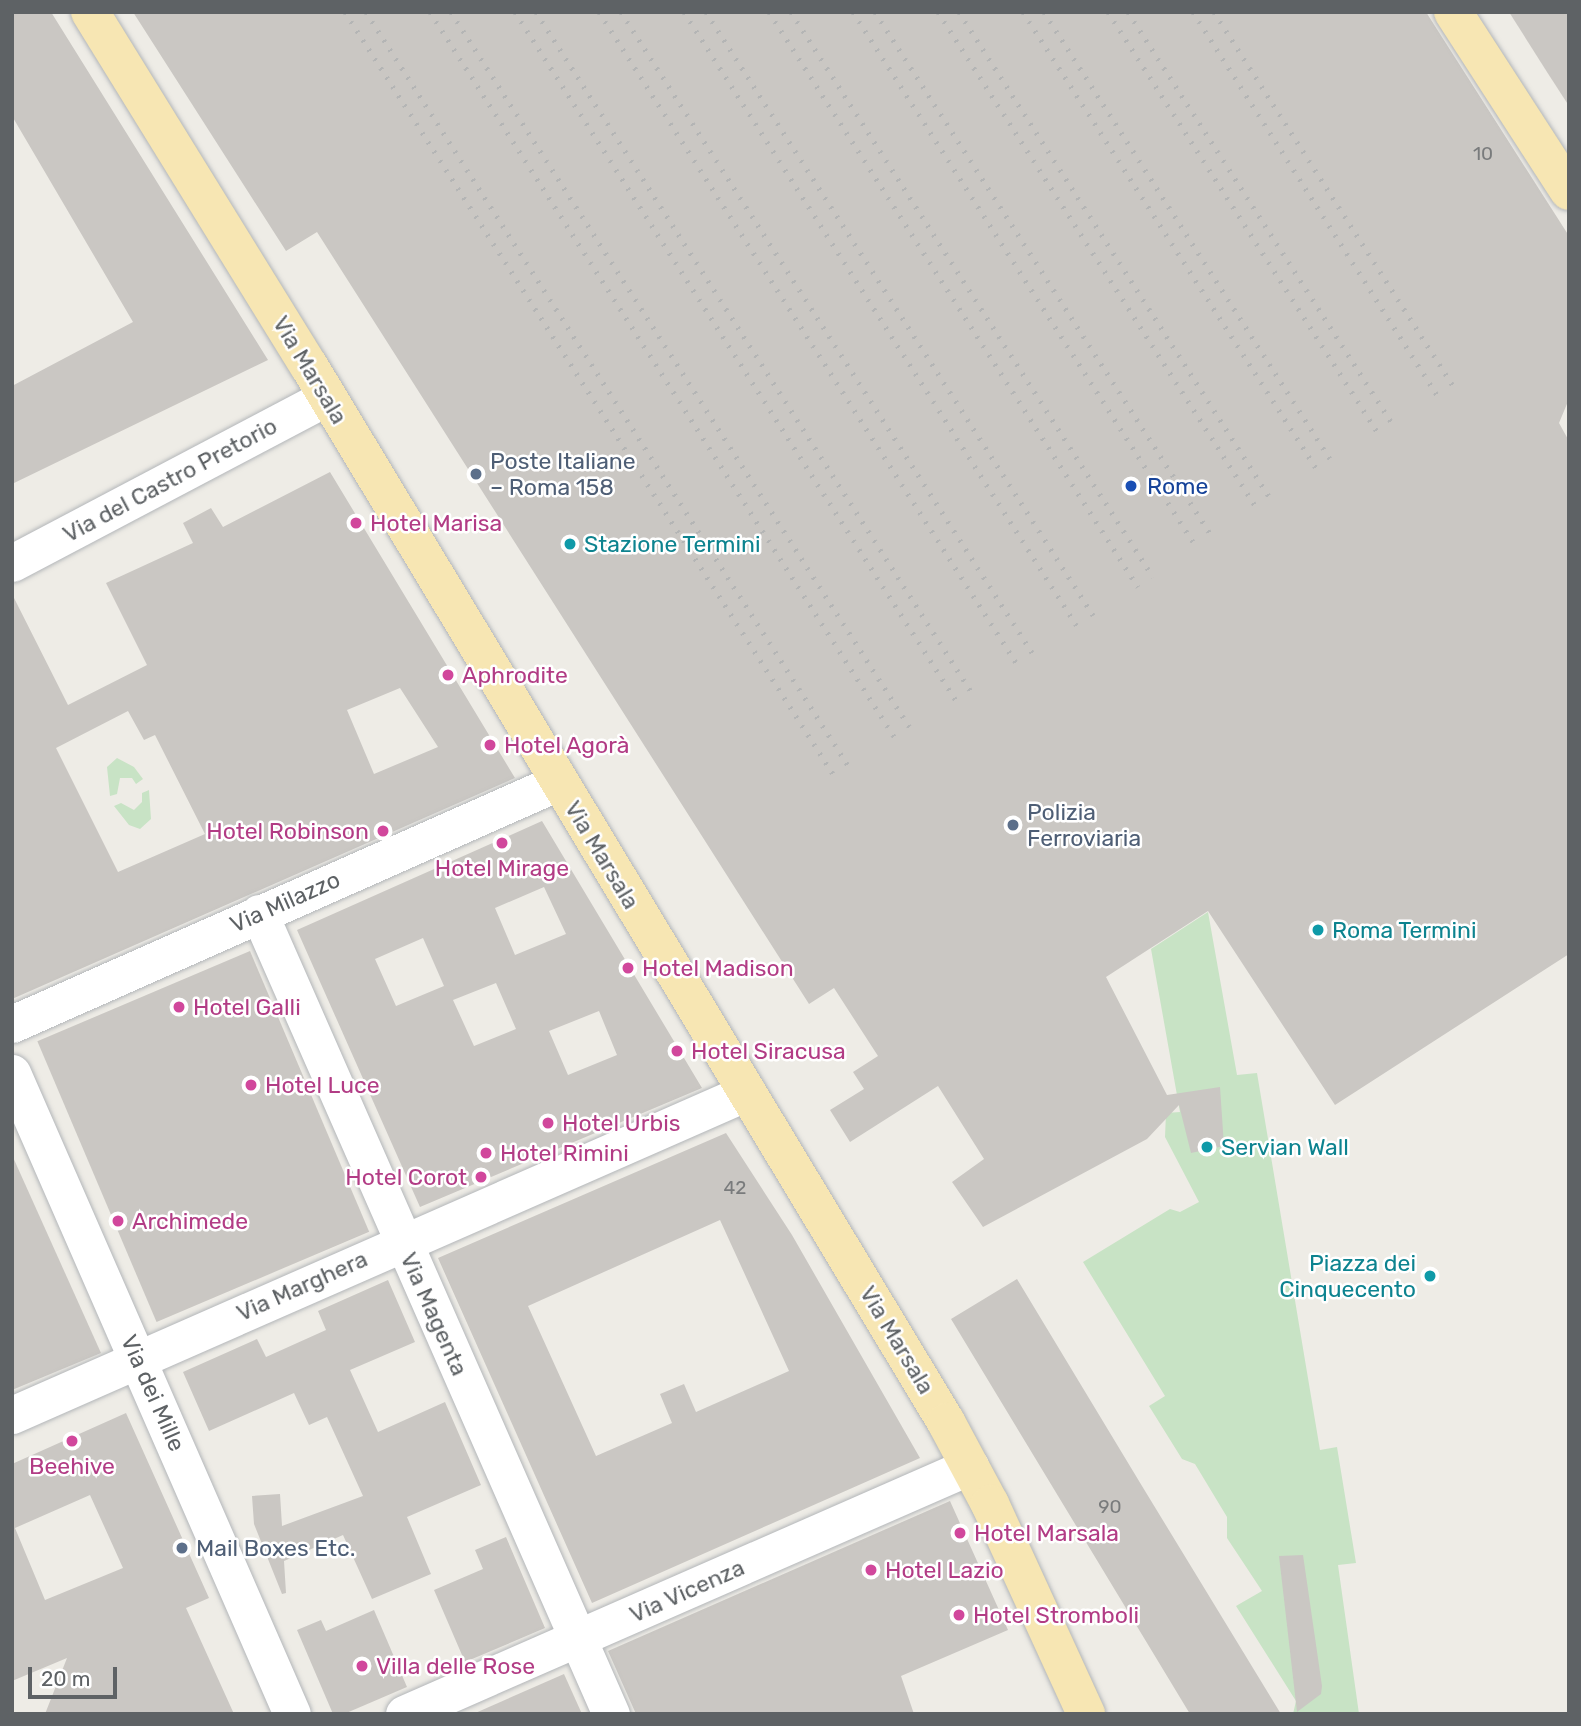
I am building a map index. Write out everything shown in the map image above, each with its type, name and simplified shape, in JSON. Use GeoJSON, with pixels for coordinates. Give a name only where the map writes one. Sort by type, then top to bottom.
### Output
{"type":"FeatureCollection","features":[{"type":"Feature","properties":{"kind":"main road","name":"Via Marsala"},"geometry":{"type":"LineString","coordinates":[[90,12],[327,397],[970,1466],[1086,1714]]}},
{"type":"Feature","properties":{"kind":"main road"},"geometry":{"type":"LineString","coordinates":[[1453,12],[1569,191]]}},
{"type":"Feature","properties":{"kind":"street","name":"Via del Castro Pretorio"},"geometry":{"type":"LineString","coordinates":[[12,563],[327,397]]}},
{"type":"Feature","properties":{"kind":"street","name":"Via Milazzo"},"geometry":{"type":"LineString","coordinates":[[12,1024],[558,782]]}},
{"type":"Feature","properties":{"kind":"street","name":"Via Magenta"},"geometry":{"type":"LineString","coordinates":[[259,913],[611,1714]]}},
{"type":"Feature","properties":{"kind":"street","name":"Via dei Mille"},"geometry":{"type":"LineString","coordinates":[[12,1073],[292,1714]]}},
{"type":"Feature","properties":{"kind":"street","name":"Via Marghera"},"geometry":{"type":"LineString","coordinates":[[12,1415],[747,1092]]}},
{"type":"Feature","properties":{"kind":"street","name":"Via Vicenza"},"geometry":{"type":"LineString","coordinates":[[404,1714],[970,1466]]}},
{"type":"Feature","properties":{"kind":"green space"},"geometry":{"type":"Polygon","coordinates":[[[117,758],[134,767],[143,779],[136,784],[132,778],[120,778],[117,794],[110,796],[107,767],[117,758]]]}},
{"type":"Feature","properties":{"kind":"green space"},"geometry":{"type":"Polygon","coordinates":[[[149,790],[151,819],[140,829],[129,825],[114,806],[121,803],[134,810],[142,802],[142,793],[149,790]]]}},
{"type":"Feature","properties":{"kind":"green space"},"geometry":{"type":"Polygon","coordinates":[[[1208,912],[1237,1075],[1257,1073],[1320,1450],[1337,1447],[1356,1563],[1338,1565],[1359,1714],[1293,1714],[1296,1701],[1236,1606],[1262,1591],[1227,1538],[1227,1517],[1195,1464],[1182,1459],[1149,1406],[1165,1396],[1083,1262],[1170,1209],[1180,1212],[1199,1202],[1165,1137],[1166,1113],[1180,1112],[1151,949],[1208,912]]]}},
{"type":"Feature","properties":{"kind":"building"},"geometry":{"type":"Polygon","coordinates":[[[12,12],[51,12],[268,360],[12,484],[12,386],[133,322],[12,116],[12,12]]]}},
{"type":"Feature","properties":{"kind":"building"},"geometry":{"type":"Polygon","coordinates":[[[133,12],[1426,12],[1569,236],[1569,399],[1559,423],[1569,441],[1569,954],[1335,1105],[1208,911],[1106,977],[1167,1095],[1220,1087],[1224,1146],[1191,1153],[1179,1105],[1147,1139],[983,1227],[952,1182],[984,1159],[938,1086],[850,1142],[830,1110],[864,1089],[853,1072],[878,1056],[834,988],[809,1004],[317,232],[286,251],[133,12]]]}},
{"type":"Feature","properties":{"kind":"building"},"geometry":{"type":"Polygon","coordinates":[[[1509,12],[1569,12],[1569,106],[1547,72],[1509,12]]]}},
{"type":"Feature","properties":{"kind":"building"},"geometry":{"type":"Polygon","coordinates":[[[330,472],[515,778],[12,999],[12,594],[68,705],[147,665],[106,583],[193,543],[183,523],[211,508],[223,527],[330,472]],[[400,688],[347,710],[374,774],[438,747],[400,688]],[[128,711],[56,748],[118,872],[205,834],[155,735],[144,740],[128,711]]]}},
{"type":"Feature","properties":{"kind":"building"},"geometry":{"type":"Polygon","coordinates":[[[542,821],[702,1088],[420,1207],[297,930],[542,821]],[[544,887],[495,908],[515,955],[566,934],[544,887]],[[423,938],[375,959],[396,1006],[444,986],[423,938]],[[496,983],[453,1000],[474,1046],[516,1029],[496,983]],[[599,1011],[549,1031],[568,1075],[617,1055],[599,1011]]]}},
{"type":"Feature","properties":{"kind":"building"},"geometry":{"type":"Polygon","coordinates":[[[250,951],[369,1232],[157,1322],[37,1041],[250,951]]]}},
{"type":"Feature","properties":{"kind":"building"},"geometry":{"type":"Polygon","coordinates":[[[726,1133],[792,1235],[920,1458],[592,1603],[438,1258],[726,1133]],[[720,1220],[528,1306],[596,1456],[672,1423],[660,1394],[684,1384],[696,1412],[789,1371],[720,1220]]]}},
{"type":"Feature","properties":{"kind":"building"},"geometry":{"type":"Polygon","coordinates":[[[12,1155],[101,1353],[12,1390],[12,1155]]]}},
{"type":"Feature","properties":{"kind":"building"},"geometry":{"type":"Polygon","coordinates":[[[1017,1279],[1281,1714],[1190,1714],[951,1319],[1017,1279]]]}},
{"type":"Feature","properties":{"kind":"building"},"geometry":{"type":"Polygon","coordinates":[[[388,1280],[415,1342],[350,1370],[378,1432],[445,1402],[481,1485],[407,1517],[431,1574],[372,1599],[343,1535],[284,1561],[286,1593],[282,1594],[254,1524],[252,1496],[280,1494],[282,1526],[363,1496],[327,1417],[309,1425],[294,1393],[209,1431],[183,1372],[257,1339],[266,1357],[326,1330],[318,1311],[388,1280]]]}},
{"type":"Feature","properties":{"kind":"building"},"geometry":{"type":"Polygon","coordinates":[[[126,1413],[209,1598],[186,1608],[234,1714],[45,1714],[67,1658],[12,1681],[12,1464],[126,1413]],[[90,1495],[15,1528],[45,1600],[123,1568],[90,1495]]]}},
{"type":"Feature","properties":{"kind":"building"},"geometry":{"type":"Polygon","coordinates":[[[950,1501],[1008,1630],[901,1676],[914,1714],[636,1714],[608,1651],[950,1501]]]}},
{"type":"Feature","properties":{"kind":"building"},"geometry":{"type":"Polygon","coordinates":[[[506,1537],[545,1628],[465,1662],[434,1590],[483,1569],[475,1550],[506,1537]]]}},
{"type":"Feature","properties":{"kind":"building"},"geometry":{"type":"Polygon","coordinates":[[[1303,1555],[1322,1686],[1321,1694],[1297,1712],[1279,1556],[1303,1555]]]}},
{"type":"Feature","properties":{"kind":"building"},"geometry":{"type":"Polygon","coordinates":[[[374,1610],[407,1687],[344,1714],[333,1714],[297,1630],[321,1620],[326,1631],[374,1610]]]}},
{"type":"Feature","properties":{"kind":"building"},"geometry":{"type":"Polygon","coordinates":[[[564,1674],[582,1714],[473,1714],[564,1674]]]}},
{"type":"Feature","properties":{"kind":"railway"},"geometry":{"type":"LineString","coordinates":[[345,12],[837,780]]}},
{"type":"Feature","properties":{"kind":"railway"},"geometry":{"type":"LineString","coordinates":[[366,12],[851,770]]}},
{"type":"Feature","properties":{"kind":"railway"},"geometry":{"type":"LineString","coordinates":[[430,12],[897,741]]}},
{"type":"Feature","properties":{"kind":"railway"},"geometry":{"type":"LineString","coordinates":[[451,12],[912,731]]}},
{"type":"Feature","properties":{"kind":"railway"},"geometry":{"type":"LineString","coordinates":[[515,12],[957,702]]}},
{"type":"Feature","properties":{"kind":"railway"},"geometry":{"type":"LineString","coordinates":[[536,12],[972,693]]}},
{"type":"Feature","properties":{"kind":"railway"},"geometry":{"type":"LineString","coordinates":[[599,12],[1017,664]]}},
{"type":"Feature","properties":{"kind":"railway"},"geometry":{"type":"LineString","coordinates":[[621,12],[1033,654]]}},
{"type":"Feature","properties":{"kind":"railway"},"geometry":{"type":"LineString","coordinates":[[684,12],[1077,626]]}},
{"type":"Feature","properties":{"kind":"railway"},"geometry":{"type":"LineString","coordinates":[[706,12],[1093,615]]}},
{"type":"Feature","properties":{"kind":"railway"},"geometry":{"type":"LineString","coordinates":[[769,12],[1138,587]]}},
{"type":"Feature","properties":{"kind":"railway"},"geometry":{"type":"LineString","coordinates":[[791,12],[1153,577]]}},
{"type":"Feature","properties":{"kind":"railway"},"geometry":{"type":"LineString","coordinates":[[853,12],[1197,548]]}},
{"type":"Feature","properties":{"kind":"railway"},"geometry":{"type":"LineString","coordinates":[[875,12],[1213,538]]}},
{"type":"Feature","properties":{"kind":"railway"},"geometry":{"type":"LineString","coordinates":[[938,12],[1258,510]]}},
{"type":"Feature","properties":{"kind":"railway"},"geometry":{"type":"LineString","coordinates":[[959,12],[1272,501]]}},
{"type":"Feature","properties":{"kind":"railway"},"geometry":{"type":"LineString","coordinates":[[1023,12],[1318,471]]}},
{"type":"Feature","properties":{"kind":"railway"},"geometry":{"type":"LineString","coordinates":[[1044,12],[1332,462]]}},
{"type":"Feature","properties":{"kind":"railway"},"geometry":{"type":"LineString","coordinates":[[1108,12],[1378,433]]}},
{"type":"Feature","properties":{"kind":"railway"},"geometry":{"type":"LineString","coordinates":[[1128,12],[1392,423]]}},
{"type":"Feature","properties":{"kind":"railway"},"geometry":{"type":"LineString","coordinates":[[1193,12],[1437,395]]}},
{"type":"Feature","properties":{"kind":"railway"},"geometry":{"type":"LineString","coordinates":[[1214,12],[1453,385]]}},
{"type":"Feature","properties":{"kind":"place","name":"Poste Italiane – Roma 158"},"geometry":{"type":"Point","coordinates":[476,474]}},
{"type":"Feature","properties":{"kind":"place","name":"Rome"},"geometry":{"type":"Point","coordinates":[1131,486]}},
{"type":"Feature","properties":{"kind":"place","name":"Hotel Marisa"},"geometry":{"type":"Point","coordinates":[356,523]}},
{"type":"Feature","properties":{"kind":"place","name":"Stazione Termini"},"geometry":{"type":"Point","coordinates":[570,544]}},
{"type":"Feature","properties":{"kind":"place","name":"Aphrodite"},"geometry":{"type":"Point","coordinates":[448,675]}},
{"type":"Feature","properties":{"kind":"place","name":"Hotel Agorà"},"geometry":{"type":"Point","coordinates":[490,745]}},
{"type":"Feature","properties":{"kind":"place","name":"Polizia Ferroviaria"},"geometry":{"type":"Point","coordinates":[1013,825]}},
{"type":"Feature","properties":{"kind":"place","name":"Hotel Robinson"},"geometry":{"type":"Point","coordinates":[383,831]}},
{"type":"Feature","properties":{"kind":"place","name":"Hotel Mirage"},"geometry":{"type":"Point","coordinates":[502,843]}},
{"type":"Feature","properties":{"kind":"place","name":"Roma Termini"},"geometry":{"type":"Point","coordinates":[1318,930]}},
{"type":"Feature","properties":{"kind":"place","name":"Hotel Madison"},"geometry":{"type":"Point","coordinates":[628,968]}},
{"type":"Feature","properties":{"kind":"place","name":"Hotel Galli"},"geometry":{"type":"Point","coordinates":[179,1007]}},
{"type":"Feature","properties":{"kind":"place","name":"Hotel Siracusa"},"geometry":{"type":"Point","coordinates":[677,1051]}},
{"type":"Feature","properties":{"kind":"place","name":"Hotel Luce"},"geometry":{"type":"Point","coordinates":[251,1085]}},
{"type":"Feature","properties":{"kind":"place","name":"Hotel Urbis"},"geometry":{"type":"Point","coordinates":[548,1123]}},
{"type":"Feature","properties":{"kind":"place","name":"Servian Wall"},"geometry":{"type":"Point","coordinates":[1207,1147]}},
{"type":"Feature","properties":{"kind":"place","name":"Hotel Rimini"},"geometry":{"type":"Point","coordinates":[486,1153]}},
{"type":"Feature","properties":{"kind":"place","name":"Hotel Corot"},"geometry":{"type":"Point","coordinates":[481,1177]}},
{"type":"Feature","properties":{"kind":"place","name":"Archimede"},"geometry":{"type":"Point","coordinates":[118,1221]}},
{"type":"Feature","properties":{"kind":"place","name":"Piazza dei Cinquecento"},"geometry":{"type":"Point","coordinates":[1430,1276]}},
{"type":"Feature","properties":{"kind":"place","name":"Beehive"},"geometry":{"type":"Point","coordinates":[72,1441]}},
{"type":"Feature","properties":{"kind":"place","name":"Hotel Marsala"},"geometry":{"type":"Point","coordinates":[960,1533]}},
{"type":"Feature","properties":{"kind":"place","name":"Mail Boxes Etc."},"geometry":{"type":"Point","coordinates":[182,1548]}},
{"type":"Feature","properties":{"kind":"place","name":"Hotel Lazio"},"geometry":{"type":"Point","coordinates":[871,1570]}},
{"type":"Feature","properties":{"kind":"place","name":"Hotel Stromboli"},"geometry":{"type":"Point","coordinates":[959,1615]}},
{"type":"Feature","properties":{"kind":"place","name":"Villa delle Rose"},"geometry":{"type":"Point","coordinates":[362,1666]}}]}
